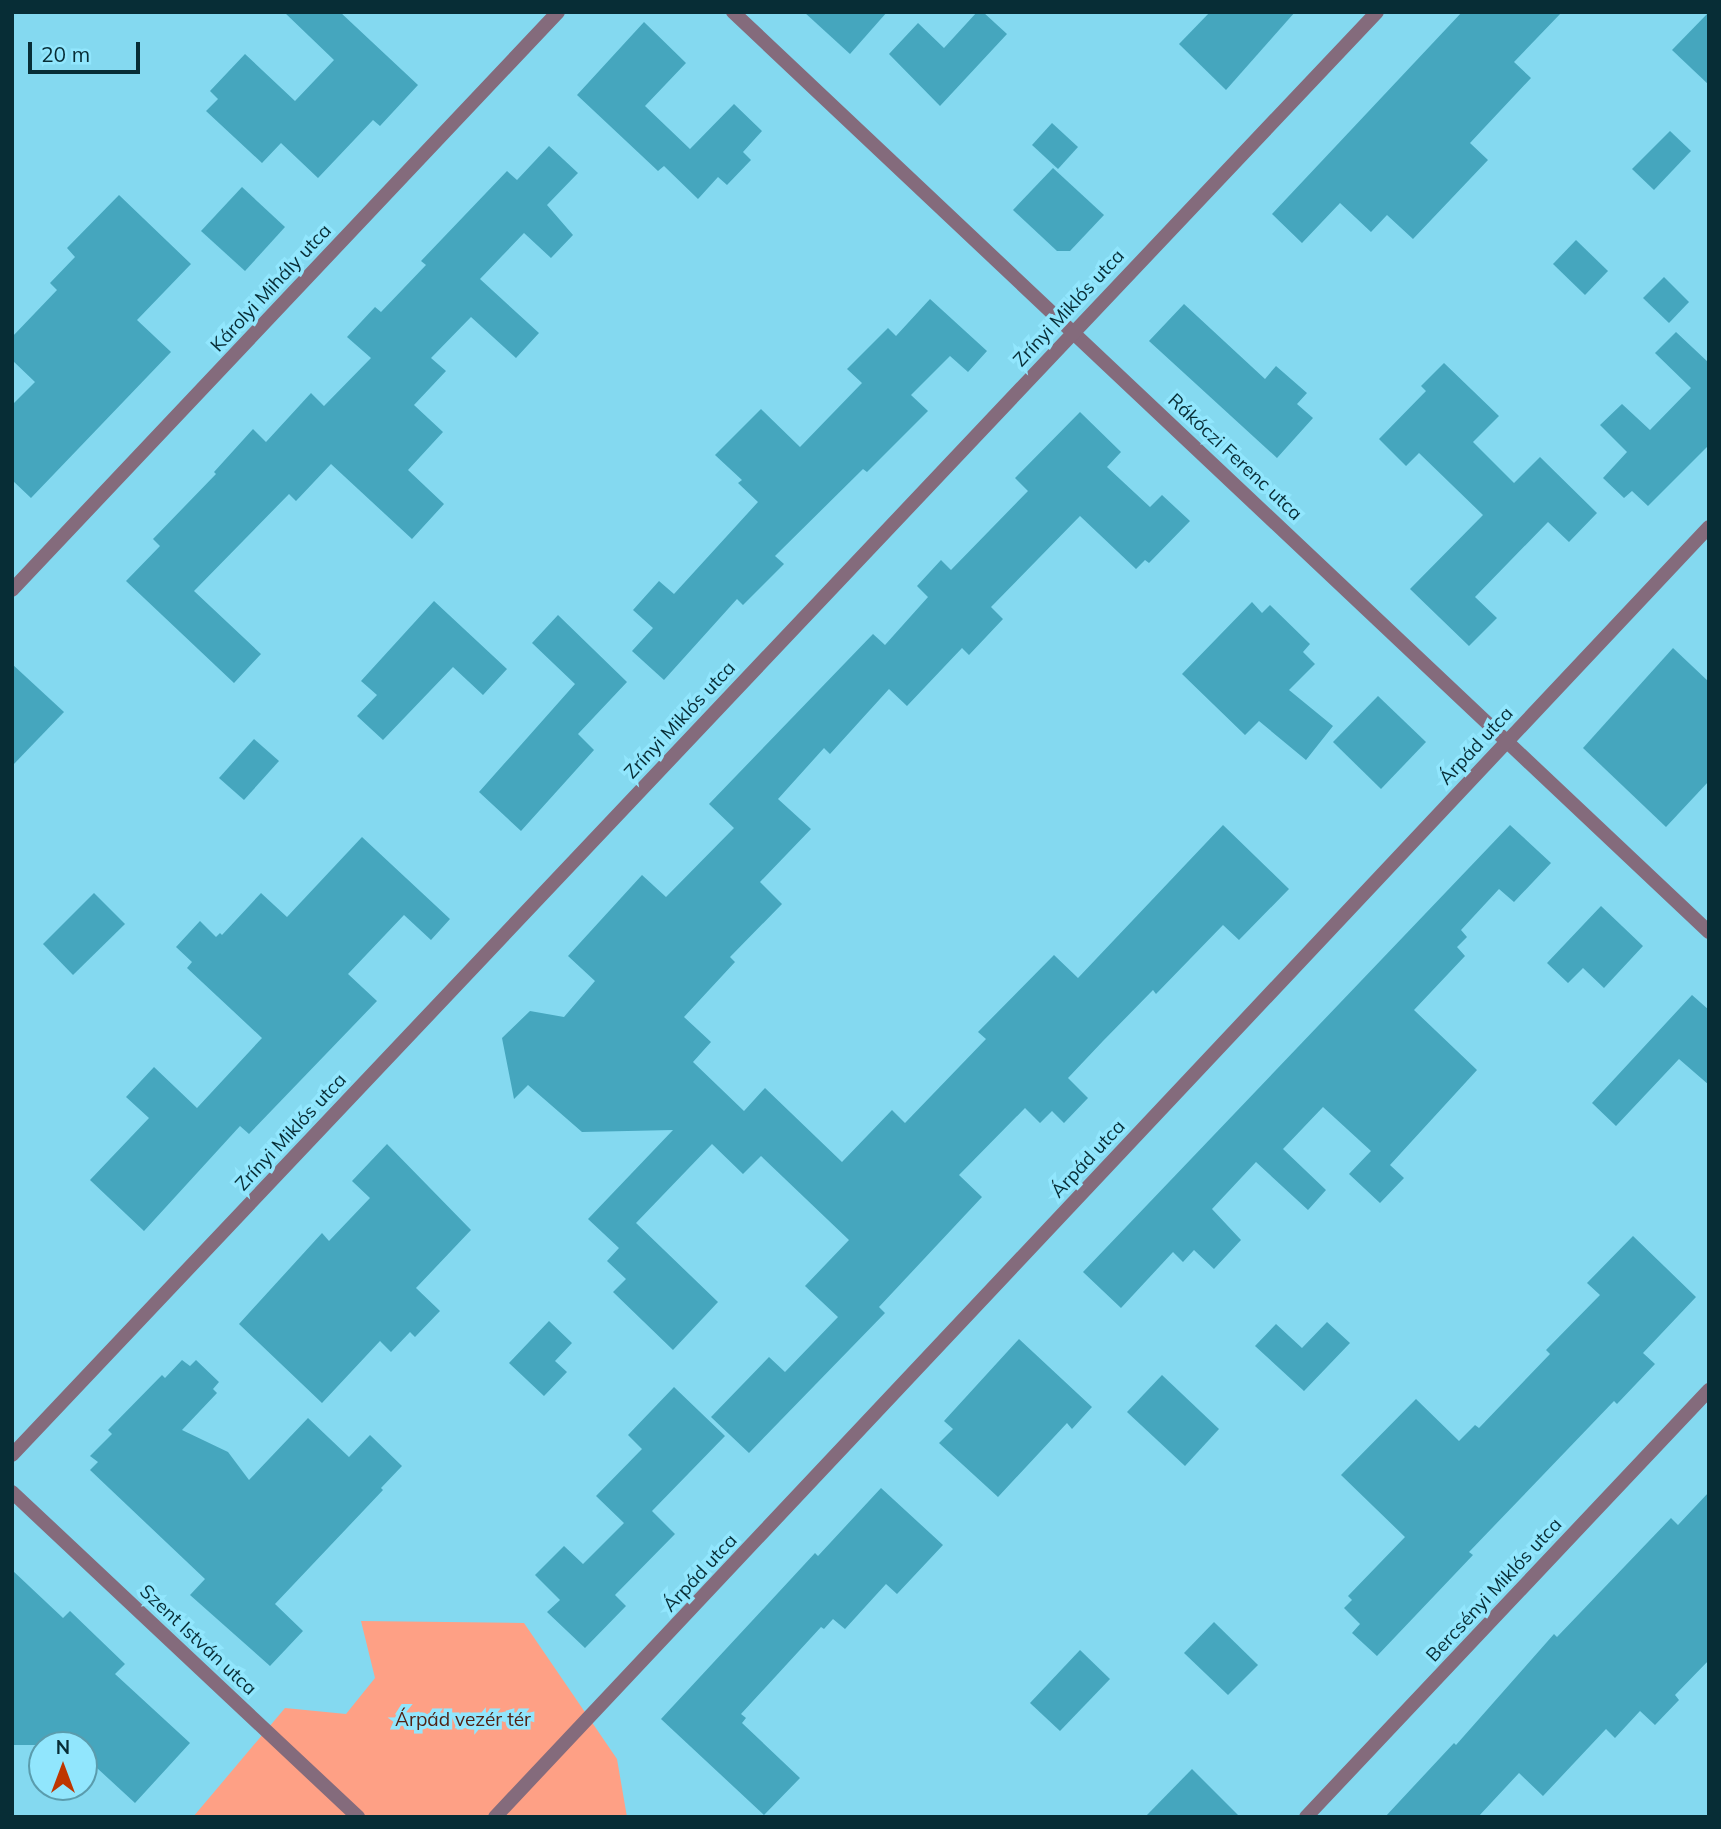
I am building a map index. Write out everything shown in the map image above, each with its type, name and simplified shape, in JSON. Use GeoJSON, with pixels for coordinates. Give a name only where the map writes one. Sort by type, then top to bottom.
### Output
{"type":"FeatureCollection","features":[{"type":"Feature","properties":{"kind":"street","name":"Károlyi Mihály utca"},"geometry":{"type":"LineString","coordinates":[[12,590],[558,12]]}},
{"type":"Feature","properties":{"kind":"street","name":"Rákóczi Ferenc utca"},"geometry":{"type":"LineString","coordinates":[[733,12],[1709,932]]}},
{"type":"Feature","properties":{"kind":"street","name":"Zrínyi Miklós utca"},"geometry":{"type":"LineString","coordinates":[[12,1455],[1377,12]]}},
{"type":"Feature","properties":{"kind":"street","name":"Árpád utca"},"geometry":{"type":"LineString","coordinates":[[495,1817],[1709,527]]}},
{"type":"Feature","properties":{"kind":"street","name":"Bercsényi Miklós utca"},"geometry":{"type":"LineString","coordinates":[[1306,1817],[1709,1390]]}},
{"type":"Feature","properties":{"kind":"street","name":"Szent István utca"},"geometry":{"type":"LineString","coordinates":[[12,1492],[358,1817]]}},
{"type":"Feature","properties":{"kind":"green space","name":"Árpád vezér tér"},"geometry":{"type":"Polygon","coordinates":[[[361,1621],[524,1623],[617,1759],[627,1817],[193,1817],[285,1708],[346,1714],[375,1678],[361,1621]]]}},
{"type":"Feature","properties":{"kind":"building"},"geometry":{"type":"Polygon","coordinates":[[[284,12],[340,12],[418,85],[380,126],[373,120],[318,178],[281,143],[262,163],[206,111],[218,99],[210,91],[245,54],[295,101],[334,60],[284,12]]]}},
{"type":"Feature","properties":{"kind":"building"},"geometry":{"type":"Polygon","coordinates":[[[804,12],[887,12],[850,54],[804,12]]]}},
{"type":"Feature","properties":{"kind":"building"},"geometry":{"type":"Polygon","coordinates":[[[977,12],[983,12],[1007,34],[940,106],[889,54],[918,23],[944,48],[977,12]]]}},
{"type":"Feature","properties":{"kind":"building"},"geometry":{"type":"Polygon","coordinates":[[[1210,12],[1295,12],[1226,90],[1179,44],[1210,12]]]}},
{"type":"Feature","properties":{"kind":"building"},"geometry":{"type":"Polygon","coordinates":[[[1462,12],[1562,12],[1514,62],[1531,78],[1470,143],[1488,160],[1413,239],[1387,215],[1371,232],[1340,203],[1302,243],[1272,214],[1462,12]]]}},
{"type":"Feature","properties":{"kind":"building"},"geometry":{"type":"Polygon","coordinates":[[[1709,12],[1709,85],[1672,50],[1709,12]]]}},
{"type":"Feature","properties":{"kind":"building"},"geometry":{"type":"Polygon","coordinates":[[[644,22],[686,63],[645,106],[690,149],[734,104],[762,131],[743,152],[751,160],[727,185],[718,177],[698,199],[664,166],[658,171],[577,95],[644,22]]]}},
{"type":"Feature","properties":{"kind":"building"},"geometry":{"type":"Polygon","coordinates":[[[1052,123],[1078,147],[1058,169],[1032,145],[1052,123]]]}},
{"type":"Feature","properties":{"kind":"building"},"geometry":{"type":"Polygon","coordinates":[[[1670,131],[1691,151],[1654,190],[1632,169],[1670,131]]]}},
{"type":"Feature","properties":{"kind":"building"},"geometry":{"type":"Polygon","coordinates":[[[549,146],[578,173],[547,205],[573,235],[551,258],[524,233],[480,279],[539,333],[516,358],[471,317],[431,358],[446,371],[414,405],[443,432],[408,470],[444,504],[412,539],[331,464],[296,501],[289,494],[194,591],[261,654],[234,683],[126,581],[160,546],[153,539],[216,474],[214,472],[253,429],[266,442],[311,393],[324,406],[371,358],[347,337],[375,307],[381,312],[426,265],[421,261],[507,171],[517,180],[549,146]]]}},
{"type":"Feature","properties":{"kind":"building"},"geometry":{"type":"Polygon","coordinates":[[[1053,168],[1104,215],[1070,251],[1057,251],[1013,210],[1053,168]]]}},
{"type":"Feature","properties":{"kind":"building"},"geometry":{"type":"Polygon","coordinates":[[[242,187],[285,227],[245,271],[201,231],[242,187]]]}},
{"type":"Feature","properties":{"kind":"building"},"geometry":{"type":"Polygon","coordinates":[[[119,195],[191,264],[137,320],[171,352],[31,498],[12,480],[12,405],[35,382],[12,360],[12,337],[57,290],[50,283],[75,257],[67,248],[119,195]]]}},
{"type":"Feature","properties":{"kind":"building"},"geometry":{"type":"Polygon","coordinates":[[[1576,240],[1608,271],[1585,295],[1553,264],[1576,240]]]}},
{"type":"Feature","properties":{"kind":"building"},"geometry":{"type":"Polygon","coordinates":[[[1664,277],[1689,302],[1669,323],[1643,298],[1664,277]]]}},
{"type":"Feature","properties":{"kind":"building"},"geometry":{"type":"Polygon","coordinates":[[[930,299],[987,351],[968,372],[950,356],[911,395],[928,411],[867,472],[863,469],[775,556],[784,564],[743,605],[737,599],[664,680],[632,651],[653,628],[633,610],[659,581],[674,594],[758,502],[738,483],[742,480],[715,455],[761,409],[800,447],[862,383],[847,369],[888,328],[896,336],[930,299]]]}},
{"type":"Feature","properties":{"kind":"building"},"geometry":{"type":"Polygon","coordinates":[[[1184,304],[1265,379],[1276,366],[1307,393],[1297,404],[1313,418],[1277,458],[1149,341],[1184,304]]]}},
{"type":"Feature","properties":{"kind":"building"},"geometry":{"type":"Polygon","coordinates":[[[1676,332],[1709,363],[1709,445],[1648,506],[1632,491],[1624,498],[1603,478],[1627,452],[1600,425],[1622,404],[1650,430],[1691,388],[1655,353],[1676,332]]]}},
{"type":"Feature","properties":{"kind":"building"},"geometry":{"type":"Polygon","coordinates":[[[1444,363],[1499,416],[1473,442],[1514,483],[1540,457],[1597,513],[1569,542],[1548,522],[1475,597],[1497,618],[1469,646],[1410,589],[1483,515],[1419,453],[1406,466],[1379,439],[1426,391],[1421,386],[1444,363]]]}},
{"type":"Feature","properties":{"kind":"building"},"geometry":{"type":"Polygon","coordinates":[[[1080,412],[1121,452],[1107,467],[1150,507],[1162,495],[1190,521],[1149,563],[1145,560],[1136,569],[1080,516],[991,607],[1003,619],[969,655],[962,648],[907,706],[889,689],[830,754],[824,748],[778,799],[811,829],[760,882],[782,904],[730,957],[735,962],[684,1017],[711,1042],[693,1062],[744,1111],[765,1088],[842,1162],[892,1110],[905,1123],[986,1039],[978,1032],[1054,955],[1078,978],[1223,825],[1289,889],[1239,940],[1223,925],[1156,994],[1153,990],[1103,1041],[1068,1078],[1088,1098],[1064,1123],[1052,1111],[1040,1123],[1025,1108],[959,1175],[982,1197],[879,1307],[885,1313],[749,1453],[711,1417],[769,1357],[785,1372],[838,1317],[805,1286],[849,1240],[761,1156],[743,1174],[712,1144],[636,1223],[718,1302],[673,1350],[613,1292],[626,1279],[607,1261],[619,1248],[588,1219],[673,1130],[582,1132],[528,1085],[514,1099],[502,1038],[530,1011],[564,1017],[595,981],[568,956],[642,875],[666,897],[734,828],[709,804],[873,634],[885,645],[928,597],[917,586],[941,560],[951,570],[1028,491],[1015,478],[1080,412]]]}},
{"type":"Feature","properties":{"kind":"building"},"geometry":{"type":"Polygon","coordinates":[[[434,601],[507,669],[483,695],[453,667],[383,740],[357,716],[377,695],[361,681],[434,601]]]}},
{"type":"Feature","properties":{"kind":"building"},"geometry":{"type":"Polygon","coordinates":[[[1252,602],[1262,613],[1270,605],[1310,644],[1303,652],[1315,664],[1289,690],[1333,726],[1306,760],[1259,721],[1245,735],[1182,674],[1252,602]]]}},
{"type":"Feature","properties":{"kind":"building"},"geometry":{"type":"Polygon","coordinates":[[[558,615],[627,682],[578,734],[594,750],[521,831],[479,792],[575,684],[532,643],[558,615]]]}},
{"type":"Feature","properties":{"kind":"building"},"geometry":{"type":"Polygon","coordinates":[[[1673,648],[1709,682],[1709,781],[1666,827],[1583,748],[1673,648]]]}},
{"type":"Feature","properties":{"kind":"building"},"geometry":{"type":"Polygon","coordinates":[[[12,664],[64,712],[12,766],[12,664]]]}},
{"type":"Feature","properties":{"kind":"building"},"geometry":{"type":"Polygon","coordinates":[[[1378,696],[1426,742],[1381,789],[1333,742],[1378,696]]]}},
{"type":"Feature","properties":{"kind":"building"},"geometry":{"type":"Polygon","coordinates":[[[254,739],[279,761],[244,800],[219,778],[254,739]]]}},
{"type":"Feature","properties":{"kind":"building"},"geometry":{"type":"Polygon","coordinates":[[[1510,825],[1551,863],[1514,902],[1499,889],[1461,930],[1467,937],[1457,947],[1465,956],[1414,1010],[1477,1070],[1390,1165],[1404,1178],[1380,1203],[1349,1174],[1371,1151],[1323,1107],[1283,1149],[1326,1190],[1308,1210],[1256,1162],[1212,1209],[1241,1240],[1214,1269],[1194,1250],[1183,1262],[1173,1252],[1121,1308],[1083,1272],[1510,825]]]}},
{"type":"Feature","properties":{"kind":"building"},"geometry":{"type":"Polygon","coordinates":[[[362,837],[450,919],[431,940],[404,915],[348,974],[377,1001],[249,1134],[240,1126],[144,1231],[90,1180],[149,1118],[126,1097],[154,1067],[197,1108],[262,1038],[187,968],[192,962],[176,947],[200,921],[216,937],[220,933],[222,935],[261,893],[287,917],[362,837]]]}},
{"type":"Feature","properties":{"kind":"building"},"geometry":{"type":"Polygon","coordinates":[[[94,893],[125,924],[73,975],[43,944],[94,893]]]}},
{"type":"Feature","properties":{"kind":"building"},"geometry":{"type":"Polygon","coordinates":[[[1601,906],[1643,946],[1604,988],[1583,968],[1568,983],[1547,963],[1601,906]]]}},
{"type":"Feature","properties":{"kind":"building"},"geometry":{"type":"Polygon","coordinates":[[[1692,995],[1709,1010],[1709,1085],[1679,1059],[1616,1126],[1592,1103],[1692,995]]]}},
{"type":"Feature","properties":{"kind":"building"},"geometry":{"type":"Polygon","coordinates":[[[387,1144],[471,1230],[416,1288],[440,1311],[415,1337],[410,1332],[391,1352],[380,1341],[322,1403],[239,1324],[322,1233],[329,1241],[370,1198],[352,1181],[387,1144]]]}},
{"type":"Feature","properties":{"kind":"building"},"geometry":{"type":"Polygon","coordinates":[[[1633,1236],[1696,1297],[1643,1353],[1655,1364],[1617,1404],[1614,1401],[1469,1552],[1473,1555],[1377,1656],[1352,1633],[1360,1624],[1344,1608],[1352,1600],[1348,1596],[1405,1537],[1341,1475],[1416,1399],[1459,1441],[1475,1425],[1479,1428],[1550,1354],[1546,1350],[1600,1295],[1587,1283],[1633,1236]]]}},
{"type":"Feature","properties":{"kind":"building"},"geometry":{"type":"Polygon","coordinates":[[[549,1321],[572,1343],[555,1361],[567,1372],[544,1396],[509,1363],[549,1321]]]}},
{"type":"Feature","properties":{"kind":"building"},"geometry":{"type":"Polygon","coordinates":[[[1327,1322],[1350,1343],[1304,1391],[1255,1346],[1276,1324],[1302,1348],[1327,1322]]]}},
{"type":"Feature","properties":{"kind":"building"},"geometry":{"type":"Polygon","coordinates":[[[1019,1339],[1092,1407],[1072,1429],[1067,1423],[998,1497],[939,1443],[953,1429],[944,1421],[1019,1339]]]}},
{"type":"Feature","properties":{"kind":"building"},"geometry":{"type":"Polygon","coordinates":[[[182,1360],[190,1366],[196,1360],[219,1382],[213,1389],[217,1393],[182,1430],[228,1452],[249,1480],[308,1418],[349,1457],[370,1435],[402,1466],[381,1488],[383,1490],[275,1604],[303,1631],[270,1666],[190,1595],[205,1579],[90,1470],[98,1462],[90,1456],[112,1434],[108,1430],[162,1375],[165,1378],[182,1360]]]}},
{"type":"Feature","properties":{"kind":"building"},"geometry":{"type":"Polygon","coordinates":[[[1162,1375],[1219,1429],[1185,1466],[1127,1412],[1162,1375]]]}},
{"type":"Feature","properties":{"kind":"building"},"geometry":{"type":"Polygon","coordinates":[[[674,1387],[725,1436],[652,1511],[675,1534],[615,1595],[626,1606],[585,1648],[547,1612],[560,1600],[535,1575],[564,1546],[583,1564],[624,1523],[596,1496],[642,1449],[628,1435],[674,1387]]]}},
{"type":"Feature","properties":{"kind":"building"},"geometry":{"type":"Polygon","coordinates":[[[881,1488],[943,1545],[897,1594],[886,1584],[845,1629],[833,1619],[824,1629],[821,1627],[741,1714],[746,1718],[742,1723],[800,1778],[764,1815],[661,1719],[815,1553],[818,1556],[881,1488]]]}},
{"type":"Feature","properties":{"kind":"building"},"geometry":{"type":"Polygon","coordinates":[[[1709,1492],[1709,1660],[1675,1695],[1679,1700],[1655,1725],[1640,1711],[1615,1738],[1606,1729],[1543,1796],[1519,1773],[1478,1817],[1385,1817],[1454,1743],[1456,1745],[1554,1634],[1557,1637],[1671,1518],[1678,1525],[1709,1492]]]}},
{"type":"Feature","properties":{"kind":"building"},"geometry":{"type":"Polygon","coordinates":[[[12,1570],[63,1618],[70,1611],[125,1664],[115,1674],[190,1743],[135,1803],[98,1769],[98,1731],[28,1731],[28,1745],[12,1745],[12,1570]]]}},
{"type":"Feature","properties":{"kind":"building"},"geometry":{"type":"Polygon","coordinates":[[[1214,1622],[1258,1665],[1228,1695],[1184,1653],[1214,1622]]]}},
{"type":"Feature","properties":{"kind":"building"},"geometry":{"type":"Polygon","coordinates":[[[1080,1650],[1110,1679],[1060,1731],[1030,1703],[1080,1650]]]}},
{"type":"Feature","properties":{"kind":"building"},"geometry":{"type":"Polygon","coordinates":[[[1192,1769],[1240,1817],[1145,1817],[1192,1769]]]}}]}
